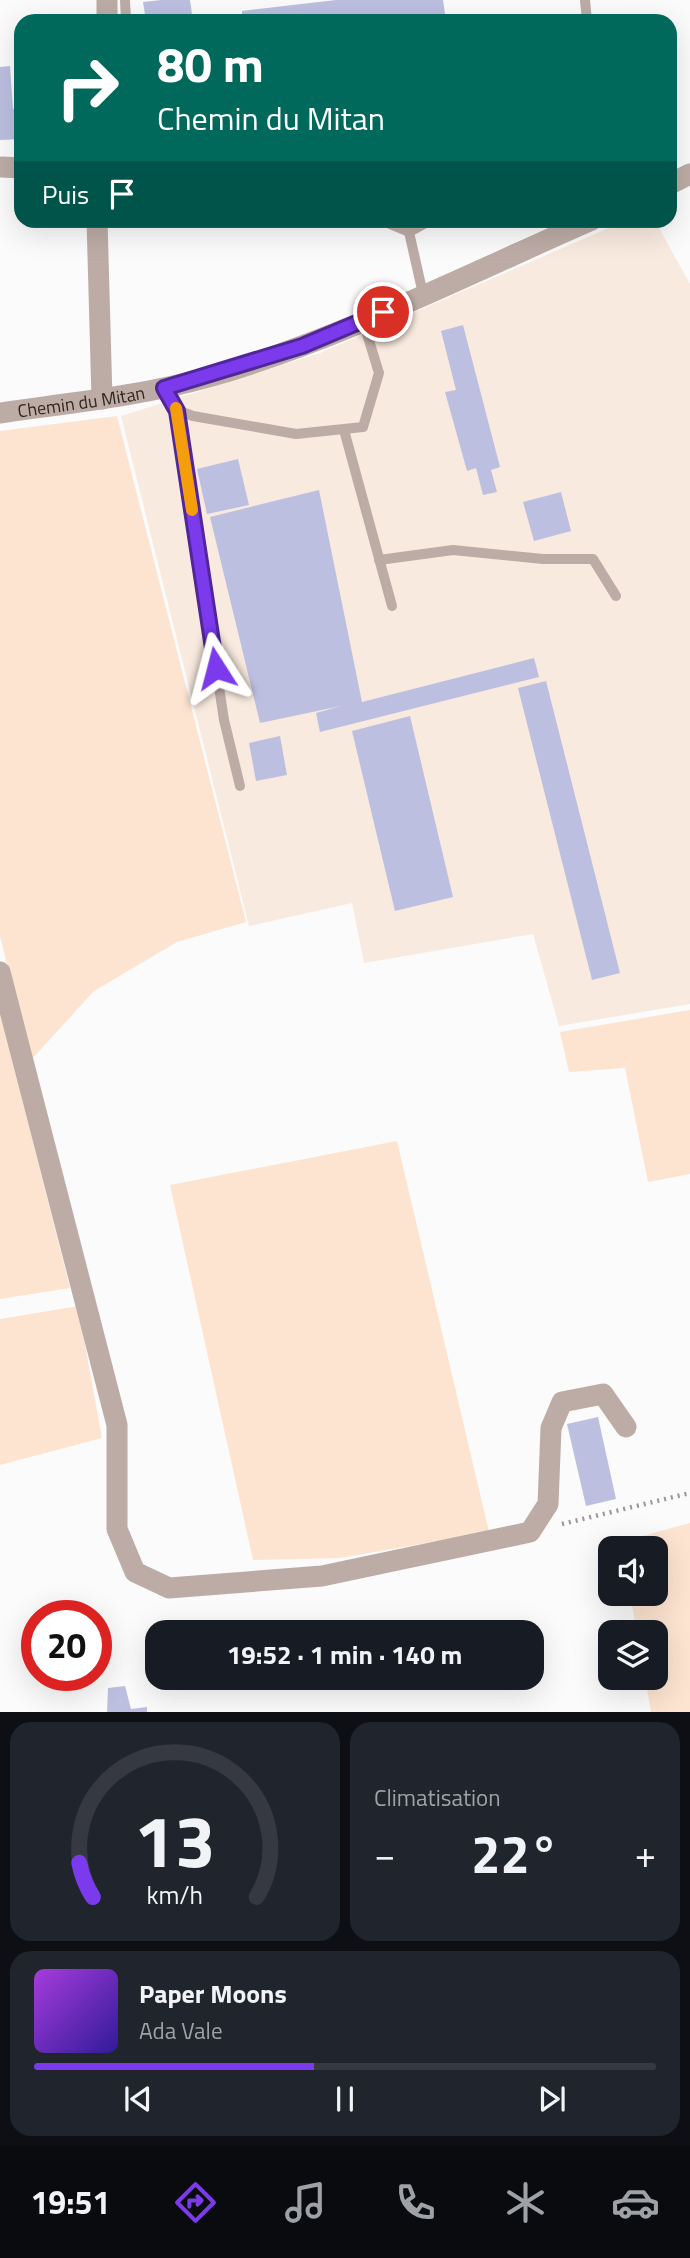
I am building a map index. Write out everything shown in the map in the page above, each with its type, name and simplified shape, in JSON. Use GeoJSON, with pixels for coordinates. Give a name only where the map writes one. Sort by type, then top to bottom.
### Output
{"type":"FeatureCollection","features":[{"type":"Feature","properties":{"kind":"street"},"geometry":{"type":"LineString","coordinates":[[97,228],[102,398]]}},
{"type":"Feature","properties":{"kind":"street","name":"Chemin du Mitan"},"geometry":{"type":"LineString","coordinates":[[0,413],[164,388],[291,350],[574,228]]}},
{"type":"Feature","properties":{"kind":"street"},"geometry":{"type":"LineString","coordinates":[[0,972],[117,1425],[117,1529],[135,1572],[169,1588],[321,1576],[530,1532],[548,1504],[551,1428],[562,1402],[603,1394],[626,1427]]}},
{"type":"Feature","properties":{"kind":"lane"},"geometry":{"type":"LineString","coordinates":[[400,228],[410,232]]}},
{"type":"Feature","properties":{"kind":"lane"},"geometry":{"type":"LineString","coordinates":[[410,232],[417,228]]}},
{"type":"Feature","properties":{"kind":"lane"},"geometry":{"type":"LineString","coordinates":[[410,232],[423,294]]}},
{"type":"Feature","properties":{"kind":"lane"},"geometry":{"type":"LineString","coordinates":[[177,411],[296,434],[363,427],[379,373],[363,321]]}},
{"type":"Feature","properties":{"kind":"lane"},"geometry":{"type":"LineString","coordinates":[[164,388],[177,411],[224,720],[240,786]]}},
{"type":"Feature","properties":{"kind":"lane"},"geometry":{"type":"LineString","coordinates":[[344,429],[392,606]]}},
{"type":"Feature","properties":{"kind":"lane"},"geometry":{"type":"LineString","coordinates":[[379,560],[453,550],[543,559],[593,559],[616,596]]}},
{"type":"Feature","properties":{"kind":"path"},"geometry":{"type":"LineString","coordinates":[[530,1532],[690,1493]]}},
{"type":"Feature","properties":{"kind":"shaded area"},"geometry":{"type":"Polygon","coordinates":[[[609,228],[659,228],[690,284],[690,1004],[559,1026],[533,934],[364,963],[352,903],[249,926],[121,416],[320,353],[609,228]]]}},
{"type":"Feature","properties":{"kind":"shaded area"},"geometry":{"type":"Polygon","coordinates":[[[117,416],[246,922],[177,942],[94,991],[31,1060],[0,936],[0,431],[117,416]]]}},
{"type":"Feature","properties":{"kind":"shaded area"},"geometry":{"type":"Polygon","coordinates":[[[690,1010],[690,1174],[648,1182],[625,1068],[569,1072],[560,1032],[690,1010]]]}},
{"type":"Feature","properties":{"kind":"shaded area"},"geometry":{"type":"Polygon","coordinates":[[[0,1012],[70,1288],[0,1299],[0,1012]]]}},
{"type":"Feature","properties":{"kind":"shaded area"},"geometry":{"type":"Polygon","coordinates":[[[397,1141],[489,1532],[340,1558],[253,1560],[170,1185],[397,1141]]]}},
{"type":"Feature","properties":{"kind":"shaded area"},"geometry":{"type":"Polygon","coordinates":[[[78,1306],[102,1438],[0,1465],[0,1319],[78,1306]]]}},
{"type":"Feature","properties":{"kind":"shaded area"},"geometry":{"type":"Polygon","coordinates":[[[690,1523],[690,1712],[651,1712],[647,1690],[668,1690],[668,1620],[635,1620],[632,1606],[668,1606],[668,1536],[642,1536],[690,1523]]]}},
{"type":"Feature","properties":{"kind":"building"},"geometry":{"type":"Polygon","coordinates":[[[190,0],[192,14],[145,14],[143,2],[190,0]]]}},
{"type":"Feature","properties":{"kind":"building"},"geometry":{"type":"Polygon","coordinates":[[[336,0],[443,0],[445,14],[242,14],[242,11],[336,0]]]}},
{"type":"Feature","properties":{"kind":"building"},"geometry":{"type":"Polygon","coordinates":[[[10,66],[14,139],[0,140],[0,67],[10,66]]]}},
{"type":"Feature","properties":{"kind":"building"},"geometry":{"type":"Polygon","coordinates":[[[463,325],[500,467],[491,470],[497,492],[483,495],[476,468],[467,471],[445,392],[456,390],[441,331],[463,325]]]}},
{"type":"Feature","properties":{"kind":"building"},"geometry":{"type":"Polygon","coordinates":[[[238,459],[249,505],[207,514],[197,469],[238,459]]]}},
{"type":"Feature","properties":{"kind":"building"},"geometry":{"type":"Polygon","coordinates":[[[319,490],[362,702],[534,658],[539,677],[320,732],[316,713],[341,706],[260,723],[210,517],[319,490]]]}},
{"type":"Feature","properties":{"kind":"building"},"geometry":{"type":"Polygon","coordinates":[[[561,492],[571,531],[534,541],[523,502],[561,492]]]}},
{"type":"Feature","properties":{"kind":"building"},"geometry":{"type":"Polygon","coordinates":[[[546,681],[620,973],[592,980],[518,688],[546,681]]]}},
{"type":"Feature","properties":{"kind":"building"},"geometry":{"type":"Polygon","coordinates":[[[410,716],[453,897],[395,911],[352,731],[410,716]]]}},
{"type":"Feature","properties":{"kind":"building"},"geometry":{"type":"Polygon","coordinates":[[[280,736],[287,775],[256,781],[249,743],[280,736]]]}},
{"type":"Feature","properties":{"kind":"building"},"geometry":{"type":"Polygon","coordinates":[[[598,1417],[616,1499],[586,1506],[567,1424],[598,1417]]]}},
{"type":"Feature","properties":{"kind":"building"},"geometry":{"type":"Polygon","coordinates":[[[125,1686],[131,1709],[147,1707],[147,1712],[107,1712],[108,1691],[112,1691],[112,1688],[125,1686]]]}},
{"type":"Feature","properties":{"kind":"slow traffic"},"geometry":{"type":"LineString","coordinates":[[176,408],[192,510]]}},
{"type":"Feature","properties":{"kind":"route"},"geometry":{"type":"LineString","coordinates":[[216,668],[177,411],[164,388],[302,346],[383,312]]}}]}
